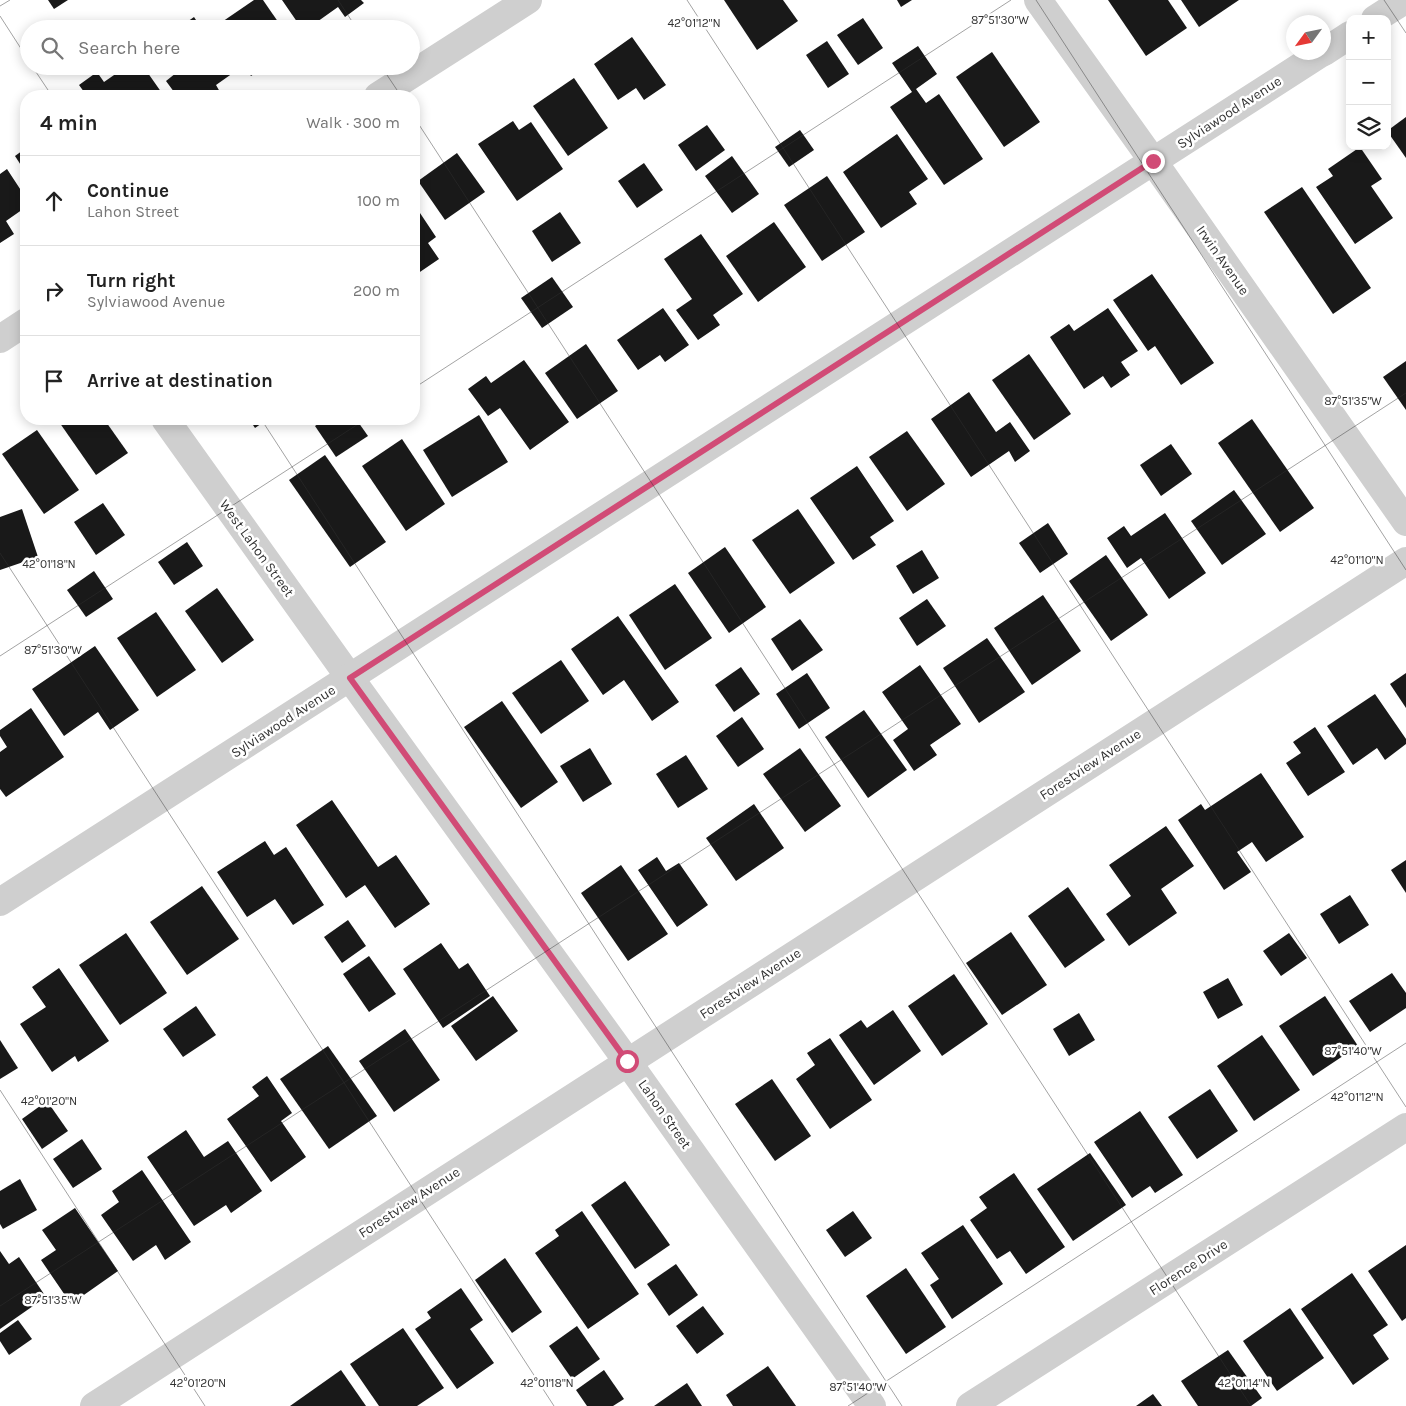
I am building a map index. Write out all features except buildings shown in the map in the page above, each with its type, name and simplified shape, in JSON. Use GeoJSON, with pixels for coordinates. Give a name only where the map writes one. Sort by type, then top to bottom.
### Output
{"type":"FeatureCollection","features":[{"type":"Feature","properties":{"kind":"street"},"geometry":{"type":"LineString","coordinates":[[420,69],[528,0]]}},
{"type":"Feature","properties":{"kind":"street","name":"Irwin Avenue"},"geometry":{"type":"LineString","coordinates":[[1038,0],[1406,522]]}},
{"type":"Feature","properties":{"kind":"street"},"geometry":{"type":"LineString","coordinates":[[1381,15],[1405,0]]}},
{"type":"Feature","properties":{"kind":"street","name":"Sylviawood Avenue"},"geometry":{"type":"LineString","coordinates":[[1331,47],[1346,38]]}},
{"type":"Feature","properties":{"kind":"street","name":"Sylviawood Avenue"},"geometry":{"type":"LineString","coordinates":[[0,902],[1311,60]]}},
{"type":"Feature","properties":{"kind":"street"},"geometry":{"type":"LineString","coordinates":[[387,90],[411,75]]}},
{"type":"Feature","properties":{"kind":"street"},"geometry":{"type":"LineString","coordinates":[[0,339],[20,326]]}},
{"type":"Feature","properties":{"kind":"street","name":"West Lahon Street"},"geometry":{"type":"LineString","coordinates":[[169,425],[350,678]]}},
{"type":"Feature","properties":{"kind":"street","name":"Forestview Avenue"},"geometry":{"type":"LineString","coordinates":[[94,1406],[1406,561]]}},
{"type":"Feature","properties":{"kind":"street","name":"Lahon Street"},"geometry":{"type":"LineString","coordinates":[[350,678],[627,1061],[872,1406]]}},
{"type":"Feature","properties":{"kind":"street","name":"Florence Drive"},"geometry":{"type":"LineString","coordinates":[[970,1406],[1406,1127]]}},
{"type":"Feature","properties":{"kind":"route"},"geometry":{"type":"LineString","coordinates":[[627,1061],[350,678],[1153,161]]}}]}
